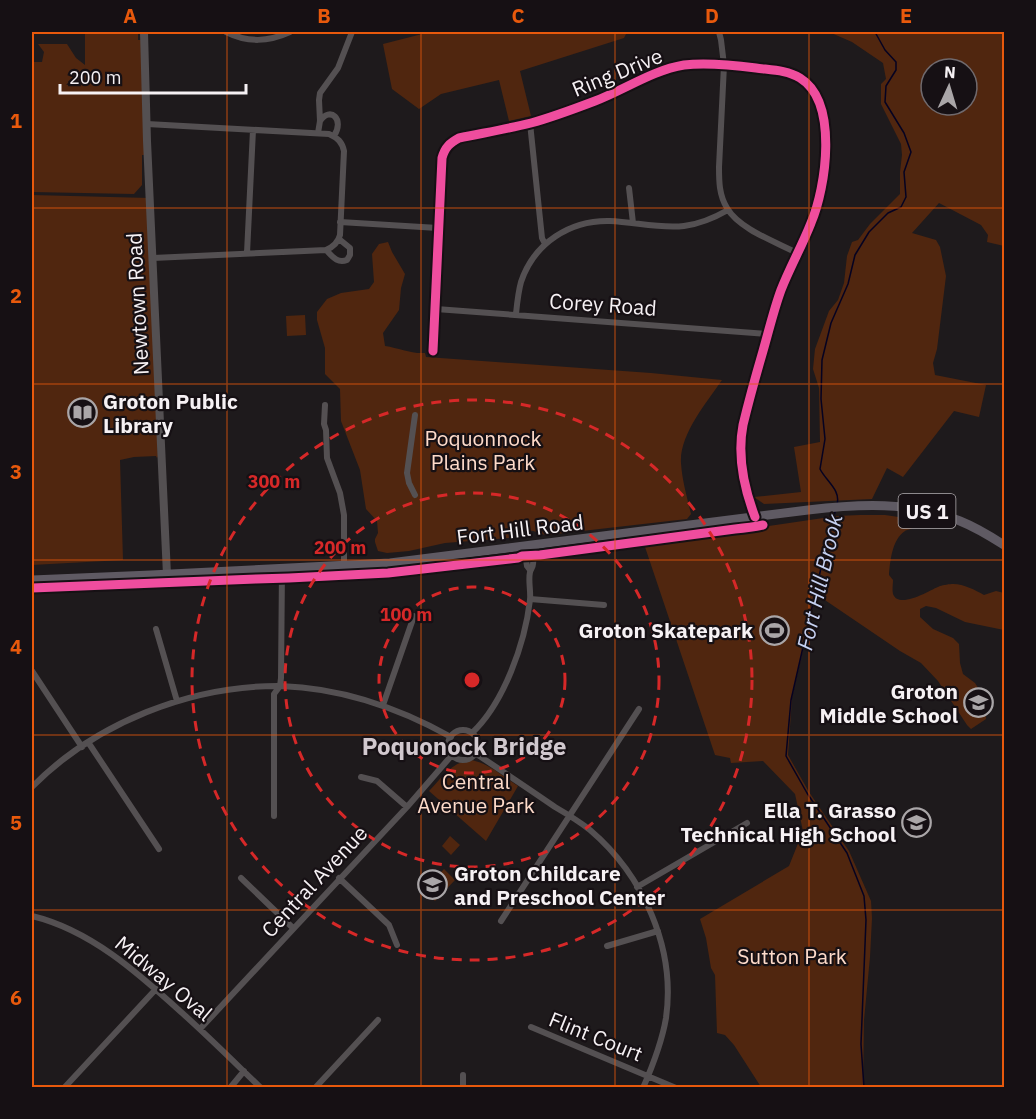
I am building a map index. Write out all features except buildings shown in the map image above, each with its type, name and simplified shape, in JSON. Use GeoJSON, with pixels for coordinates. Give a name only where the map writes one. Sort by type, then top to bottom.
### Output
{"type":"FeatureCollection","features":[{"type":"Feature","properties":{"kind":"main road","name":"Newtown Road"},"geometry":{"type":"LineString","coordinates":[[144,32],[167,574]]}},
{"type":"Feature","properties":{"kind":"main road","name":"Fort Hill Road"},"geometry":{"type":"LineString","coordinates":[[32,580],[344,566],[404,561],[842,507],[915,508],[968,525],[1005,545]]}},
{"type":"Feature","properties":{"kind":"street"},"geometry":{"type":"LineString","coordinates":[[226,32],[241,38],[258,40],[274,38],[290,32]]}},
{"type":"Feature","properties":{"kind":"street"},"geometry":{"type":"LineString","coordinates":[[318,133],[320,93],[338,68],[352,32]]}},
{"type":"Feature","properties":{"kind":"street"},"geometry":{"type":"LineString","coordinates":[[719,32],[724,65],[719,180],[723,200],[728,210],[746,226],[797,253]]}},
{"type":"Feature","properties":{"kind":"street","name":"Ring Drive"},"geometry":{"type":"LineString","coordinates":[[433,351],[442,158],[450,143],[459,138],[530,123],[565,112],[613,94],[662,71],[683,65],[724,65],[779,70],[800,78],[813,91],[821,107],[825,126],[825,165],[812,222],[781,289],[767,334],[741,437],[743,473],[754,517]]}},
{"type":"Feature","properties":{"kind":"street"},"geometry":{"type":"LineString","coordinates":[[320,122],[325,115],[334,116],[339,123],[334,136]]}},
{"type":"Feature","properties":{"kind":"street"},"geometry":{"type":"LineString","coordinates":[[530,123],[542,238],[545,244]]}},
{"type":"Feature","properties":{"kind":"street"},"geometry":{"type":"LineString","coordinates":[[147,124],[318,133],[334,136],[341,143],[344,151],[339,239],[333,247],[326,250],[153,258]]}},
{"type":"Feature","properties":{"kind":"street"},"geometry":{"type":"LineString","coordinates":[[247,253],[253,130]]}},
{"type":"Feature","properties":{"kind":"street"},"geometry":{"type":"LineString","coordinates":[[629,188],[633,223]]}},
{"type":"Feature","properties":{"kind":"street"},"geometry":{"type":"LineString","coordinates":[[516,314],[518,294],[532,261],[545,244],[562,232],[583,224],[597,222],[682,226],[697,224],[728,210]]}},
{"type":"Feature","properties":{"kind":"street"},"geometry":{"type":"LineString","coordinates":[[340,222],[438,228]]}},
{"type":"Feature","properties":{"kind":"street"},"geometry":{"type":"LineString","coordinates":[[326,250],[338,261],[347,260],[350,248],[339,239]]}},
{"type":"Feature","properties":{"kind":"street","name":"Corey Road"},"geometry":{"type":"LineString","coordinates":[[436,309],[767,334]]}},
{"type":"Feature","properties":{"kind":"street"},"geometry":{"type":"LineString","coordinates":[[325,405],[327,458],[340,493],[344,515],[344,566]]}},
{"type":"Feature","properties":{"kind":"street"},"geometry":{"type":"LineString","coordinates":[[414,495],[407,473],[415,415]]}},
{"type":"Feature","properties":{"kind":"street"},"geometry":{"type":"LineString","coordinates":[[472,733],[481,725],[499,698],[521,642],[530,599],[530,570],[533,564],[528,546]]}},
{"type":"Feature","properties":{"kind":"street"},"geometry":{"type":"LineString","coordinates":[[274,816],[274,694],[280,686],[282,568]]}},
{"type":"Feature","properties":{"kind":"street"},"geometry":{"type":"LineString","coordinates":[[530,599],[604,605]]}},
{"type":"Feature","properties":{"kind":"street"},"geometry":{"type":"LineString","coordinates":[[383,705],[414,616]]}},
{"type":"Feature","properties":{"kind":"street"},"geometry":{"type":"LineString","coordinates":[[156,629],[177,701]]}},
{"type":"Feature","properties":{"kind":"street"},"geometry":{"type":"LineString","coordinates":[[32,671],[159,849]]}},
{"type":"Feature","properties":{"kind":"street"},"geometry":{"type":"LineString","coordinates":[[32,787],[62,760],[128,719],[177,701],[242,689],[280,686],[314,689],[350,696],[383,705],[451,736]]}},
{"type":"Feature","properties":{"kind":"street"},"geometry":{"type":"LineString","coordinates":[[501,921],[639,709]]}},
{"type":"Feature","properties":{"kind":"street"},"geometry":{"type":"LineString","coordinates":[[460,730],[472,733],[478,743],[471,758],[458,759],[452,755],[448,747],[451,736],[460,730]]}},
{"type":"Feature","properties":{"kind":"street"},"geometry":{"type":"LineString","coordinates":[[475,753],[589,829],[627,871],[637,887],[658,931],[668,974],[666,1018],[660,1045],[643,1088]]}},
{"type":"Feature","properties":{"kind":"street","name":"Central Avenue"},"geometry":{"type":"LineString","coordinates":[[200,1029],[407,807],[452,755]]}},
{"type":"Feature","properties":{"kind":"street"},"geometry":{"type":"LineString","coordinates":[[361,777],[377,782],[407,807]]}},
{"type":"Feature","properties":{"kind":"street"},"geometry":{"type":"LineString","coordinates":[[637,887],[747,823]]}},
{"type":"Feature","properties":{"kind":"street"},"geometry":{"type":"LineString","coordinates":[[241,878],[293,928]]}},
{"type":"Feature","properties":{"kind":"street"},"geometry":{"type":"LineString","coordinates":[[339,878],[389,925],[397,945]]}},
{"type":"Feature","properties":{"kind":"street","name":"Midway Oval"},"geometry":{"type":"LineString","coordinates":[[32,916],[94,942],[128,966],[200,1029],[261,1088]]}},
{"type":"Feature","properties":{"kind":"street"},"geometry":{"type":"LineString","coordinates":[[607,946],[658,931]]}},
{"type":"Feature","properties":{"kind":"street"},"geometry":{"type":"LineString","coordinates":[[64,1088],[156,989]]}},
{"type":"Feature","properties":{"kind":"street"},"geometry":{"type":"LineString","coordinates":[[315,1088],[378,1020]]}},
{"type":"Feature","properties":{"kind":"street","name":"Flint Court"},"geometry":{"type":"LineString","coordinates":[[531,1027],[676,1088]]}},
{"type":"Feature","properties":{"kind":"street"},"geometry":{"type":"LineString","coordinates":[[230,1088],[244,1071]]}},
{"type":"Feature","properties":{"kind":"street"},"geometry":{"type":"LineString","coordinates":[[464,1075],[464,1088]]}},
{"type":"Feature","properties":{"kind":"green space"},"geometry":{"type":"Polygon","coordinates":[[[85,32],[138,32],[138,40],[142,40],[149,155],[142,155],[142,185],[134,194],[32,192],[32,62],[42,62],[44,52],[38,44],[67,44],[76,58],[85,65],[85,32]]]}},
{"type":"Feature","properties":{"kind":"green space"},"geometry":{"type":"Polygon","coordinates":[[[430,32],[627,32],[624,38],[520,71],[531,116],[509,121],[499,80],[441,94],[419,109],[392,89],[383,44],[430,32]]]}},
{"type":"Feature","properties":{"kind":"green space"},"geometry":{"type":"Polygon","coordinates":[[[829,32],[1004,32],[1004,246],[987,242],[988,235],[981,225],[939,203],[912,233],[936,240],[940,247],[946,276],[937,349],[933,363],[935,375],[986,385],[979,417],[954,411],[903,477],[887,468],[872,499],[764,504],[754,497],[801,492],[794,447],[820,442],[819,388],[813,369],[815,349],[829,311],[838,300],[844,283],[847,256],[852,242],[858,240],[870,224],[900,194],[901,144],[881,104],[881,84],[886,79],[883,63],[852,42],[829,32]]]}},
{"type":"Feature","properties":{"kind":"green space"},"geometry":{"type":"Polygon","coordinates":[[[32,195],[150,198],[158,456],[157,458],[156,456],[134,457],[120,460],[123,560],[32,565],[32,195]]]}},
{"type":"Feature","properties":{"kind":"green space","name":"Poquonnock Plains Park"},"geometry":{"type":"Polygon","coordinates":[[[388,242],[405,274],[399,310],[383,333],[385,346],[425,353],[426,357],[722,380],[695,419],[684,441],[682,476],[691,514],[687,519],[547,535],[527,531],[509,538],[445,543],[409,551],[387,553],[378,551],[375,542],[378,533],[377,521],[366,509],[360,470],[341,421],[340,389],[325,374],[325,348],[317,312],[327,299],[341,293],[369,289],[374,282],[372,254],[379,244],[388,242]]]}},
{"type":"Feature","properties":{"kind":"green space"},"geometry":{"type":"Polygon","coordinates":[[[305,315],[306,335],[287,336],[286,316],[305,315]]]}},
{"type":"Feature","properties":{"kind":"green space","name":"Sutton Park"},"geometry":{"type":"Polygon","coordinates":[[[885,515],[919,520],[914,527],[897,539],[893,551],[889,575],[893,580],[893,594],[896,598],[908,600],[940,586],[952,584],[965,586],[984,595],[996,591],[1004,593],[1004,630],[965,622],[936,608],[926,606],[920,609],[920,617],[933,629],[953,638],[959,644],[963,674],[975,683],[985,702],[986,719],[971,729],[938,681],[921,663],[816,594],[792,698],[788,755],[809,792],[849,851],[871,901],[870,957],[864,1020],[863,1087],[761,1087],[734,1045],[725,1035],[717,1033],[715,975],[711,968],[700,919],[789,866],[803,831],[795,794],[763,761],[731,763],[730,758],[715,755],[644,544],[837,516],[885,515]]]}},
{"type":"Feature","properties":{"kind":"green space","name":"Central Avenue Park"},"geometry":{"type":"Polygon","coordinates":[[[470,760],[489,767],[518,786],[486,841],[429,791],[457,764],[470,760]]]}},
{"type":"Feature","properties":{"kind":"green space"},"geometry":{"type":"Polygon","coordinates":[[[450,836],[460,845],[451,855],[442,846],[450,836]]]}},
{"type":"Feature","properties":{"kind":"green space"},"geometry":{"type":"Polygon","coordinates":[[[444,869],[455,880],[435,901],[424,890],[444,869]]]}},
{"type":"Feature","properties":{"kind":"waterway","name":"Fort Hill Brook"},"geometry":{"type":"LineString","coordinates":[[837,504],[837,494],[820,469],[825,439],[821,399],[822,360],[831,323],[848,284],[855,255],[869,232],[888,213],[901,207],[906,197],[904,172],[911,152],[904,133],[885,102],[886,86],[896,70],[896,62],[885,50],[875,32]]}},
{"type":"Feature","properties":{"kind":"waterway","name":"Fort Hill Brook"},"geometry":{"type":"LineString","coordinates":[[835,512],[791,700],[786,756],[807,793],[847,853],[864,896],[866,920],[861,1044],[864,1088]]}},
{"type":"Feature","properties":{"kind":"cycle path"},"geometry":{"type":"LineString","coordinates":[[433,351],[442,158],[446,148],[453,142],[459,138],[555,116],[661,71],[684,65],[729,65],[795,75],[812,90],[820,106],[825,125],[826,146],[821,189],[816,208],[776,305],[743,425],[741,460],[755,517]]}},
{"type":"Feature","properties":{"kind":"cycle path"},"geometry":{"type":"LineString","coordinates":[[32,588],[388,573],[763,525]]}},
{"type":"Feature","properties":{"kind":"place","name":"Groton Public Library"},"geometry":{"type":"Point","coordinates":[82,413]}},
{"type":"Feature","properties":{"kind":"place","name":"Groton Skatepark"},"geometry":{"type":"Point","coordinates":[774,630]}},
{"type":"Feature","properties":{"kind":"place","name":"Groton Middle School"},"geometry":{"type":"Point","coordinates":[979,703]}},
{"type":"Feature","properties":{"kind":"place","name":"Ella T. Grasso Technical High School"},"geometry":{"type":"Point","coordinates":[917,822]}},
{"type":"Feature","properties":{"kind":"place","name":"Groton Childcare and Preschool Center"},"geometry":{"type":"Point","coordinates":[433,885]}},
{"type":"Feature","properties":{"kind":"district","name":"Poquonock Bridge"},"geometry":{"type":"Point","coordinates":[464,746]}}]}
